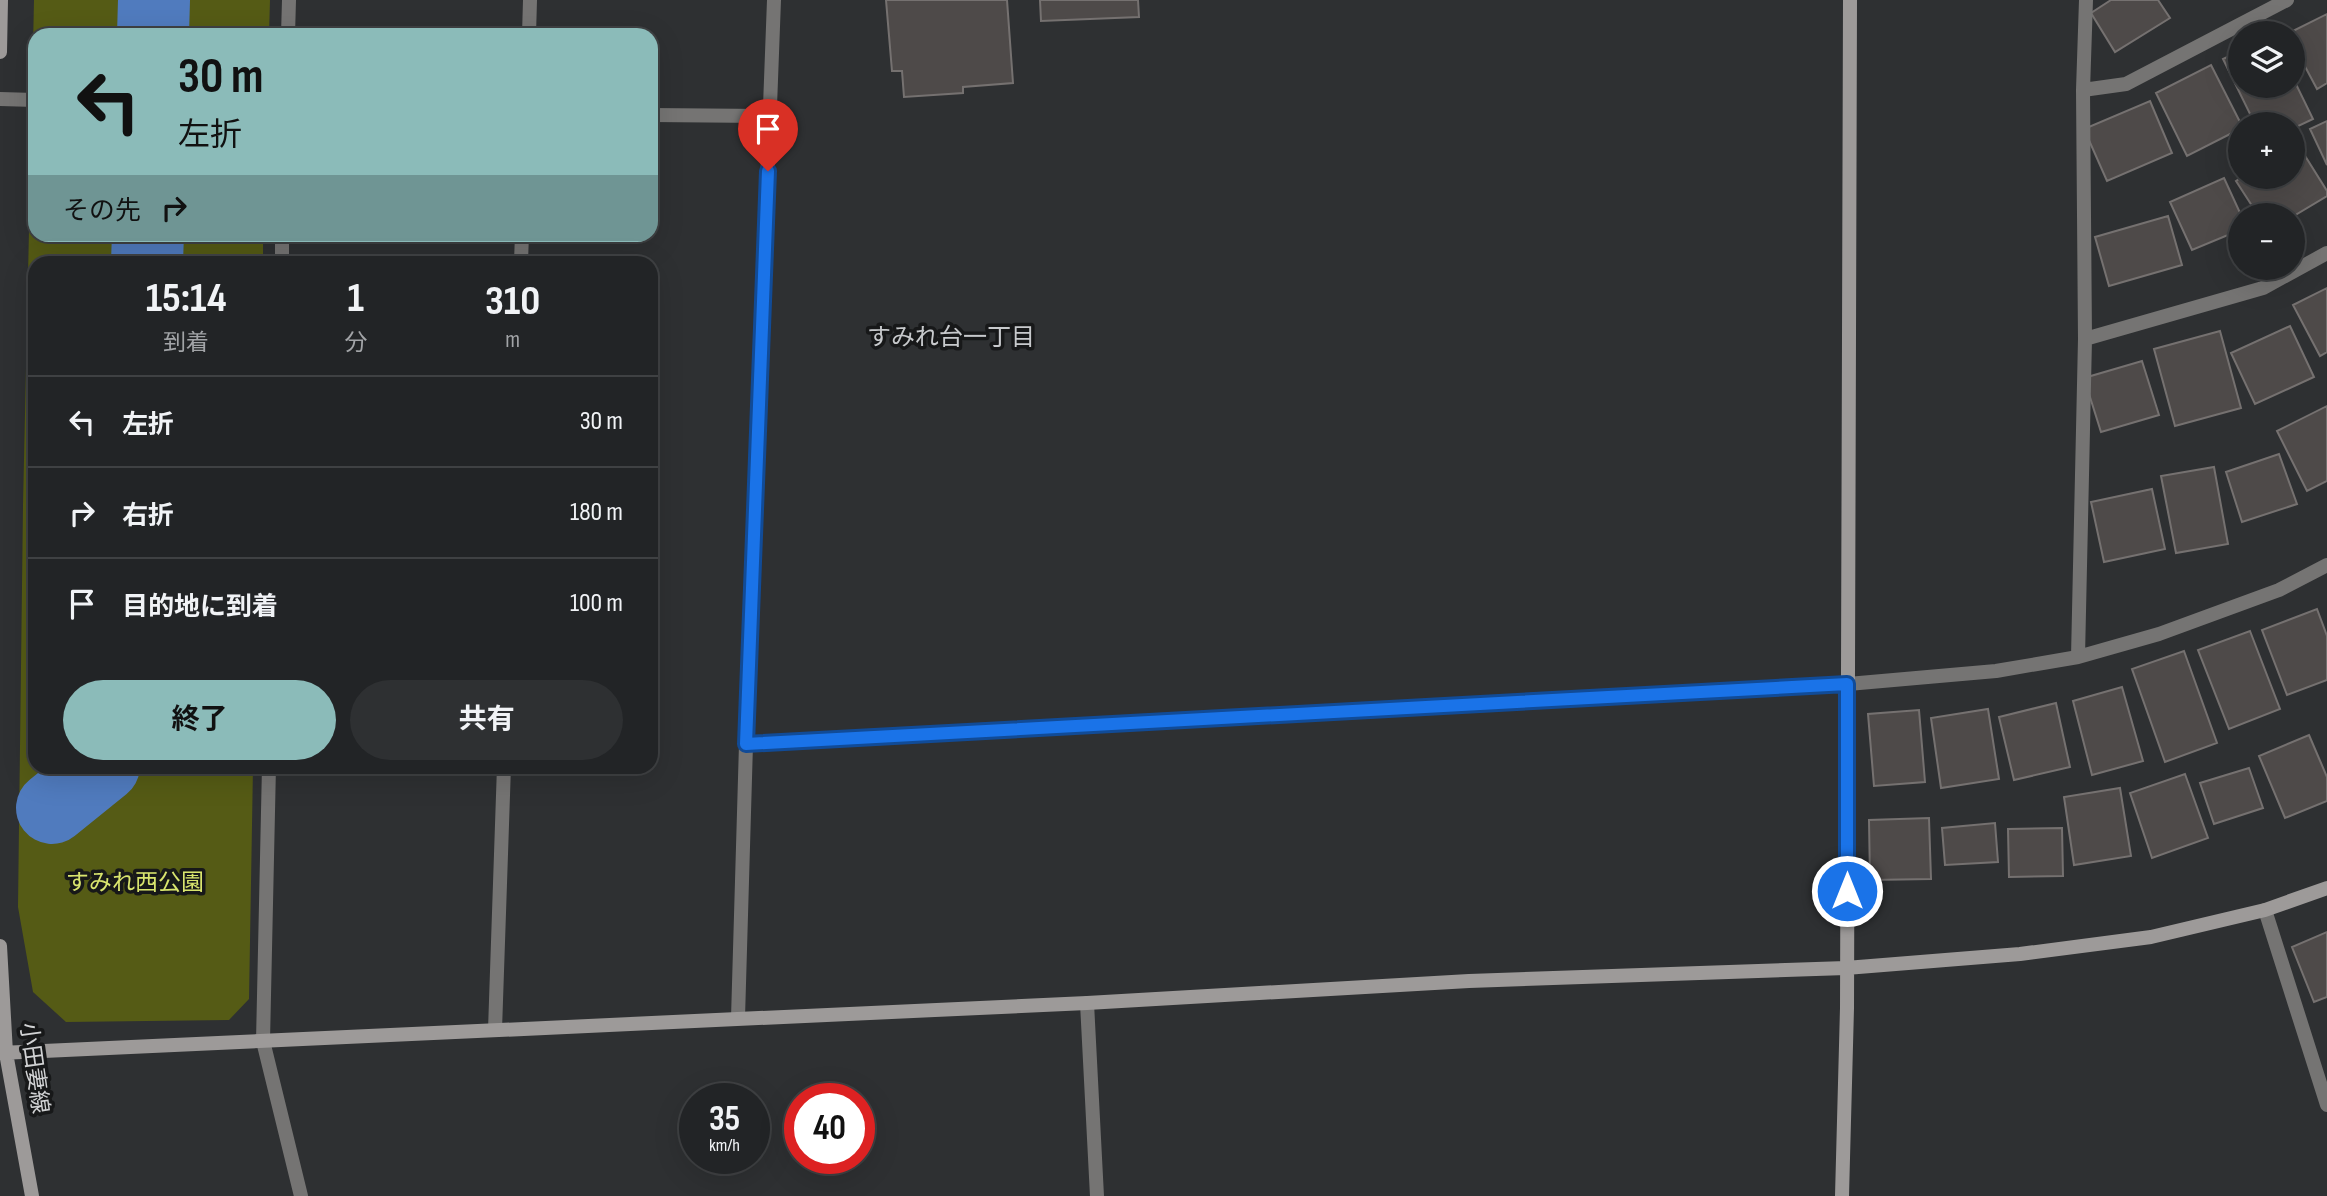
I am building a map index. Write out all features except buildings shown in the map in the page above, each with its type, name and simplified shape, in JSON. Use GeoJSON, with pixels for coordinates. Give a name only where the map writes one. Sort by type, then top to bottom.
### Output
{"type":"FeatureCollection","features":[{"type":"Feature","properties":{"kind":"street"},"geometry":{"type":"LineString","coordinates":[[0,52],[1,0]]}},
{"type":"Feature","properties":{"kind":"street"},"geometry":{"type":"LineString","coordinates":[[288,28],[289,0]]}},
{"type":"Feature","properties":{"kind":"street"},"geometry":{"type":"LineString","coordinates":[[528,28],[530,0]]}},
{"type":"Feature","properties":{"kind":"street"},"geometry":{"type":"LineString","coordinates":[[738,1018],[774,0]]}},
{"type":"Feature","properties":{"kind":"street"},"geometry":{"type":"LineString","coordinates":[[1842,1196],[1846,968],[1850,0]]}},
{"type":"Feature","properties":{"kind":"street"},"geometry":{"type":"LineString","coordinates":[[2078,657],[2085,340],[2083,90],[2086,0]]}},
{"type":"Feature","properties":{"kind":"street"},"geometry":{"type":"LineString","coordinates":[[2083,90],[2126,84],[2287,0]]}},
{"type":"Feature","properties":{"kind":"street"},"geometry":{"type":"LineString","coordinates":[[0,99],[28,100]]}},
{"type":"Feature","properties":{"kind":"street"},"geometry":{"type":"LineString","coordinates":[[658,115],[770,116]]}},
{"type":"Feature","properties":{"kind":"street"},"geometry":{"type":"LineString","coordinates":[[2085,340],[2263,288],[2327,253]]}},
{"type":"Feature","properties":{"kind":"street"},"geometry":{"type":"LineString","coordinates":[[746,744],[1847,684],[1996,671],[2078,657],[2159,634],[2280,590],[2327,565]]}},
{"type":"Feature","properties":{"kind":"street"},"geometry":{"type":"LineString","coordinates":[[270,774],[263,1041],[301,1196]]}},
{"type":"Feature","properties":{"kind":"street"},"geometry":{"type":"LineString","coordinates":[[495,1030],[504,774]]}},
{"type":"Feature","properties":{"kind":"street"},"geometry":{"type":"LineString","coordinates":[[3,1053],[1087,1003],[1469,981],[1846,968],[2020,954],[2151,937],[2265,910],[2327,888]]}},
{"type":"Feature","properties":{"kind":"street"},"geometry":{"type":"LineString","coordinates":[[2265,910],[2327,1105]]}},
{"type":"Feature","properties":{"kind":"street","name":"小田妻線"},"geometry":{"type":"LineString","coordinates":[[0,946],[3,1053],[32,1196]]}},
{"type":"Feature","properties":{"kind":"street"},"geometry":{"type":"LineString","coordinates":[[1087,1003],[1097,1196]]}},
{"type":"Feature","properties":{"kind":"green space","name":"すみれ西公園"},"geometry":{"type":"Polygon","coordinates":[[[34,0],[270,0],[269,28],[33,28],[34,0]]]}},
{"type":"Feature","properties":{"kind":"green space","name":"すみれ西公園"},"geometry":{"type":"Polygon","coordinates":[[[29,242],[263,242],[263,256],[28,256],[29,242]]]}},
{"type":"Feature","properties":{"kind":"green space","name":"すみれ西公園"},"geometry":{"type":"Polygon","coordinates":[[[28,275],[28,774],[253,774],[249,999],[229,1020],[66,1022],[33,992],[18,907],[28,275]]]}},
{"type":"Feature","properties":{"kind":"waterway"},"geometry":{"type":"LineString","coordinates":[[153,28],[154,0]]}},
{"type":"Feature","properties":{"kind":"waterway"},"geometry":{"type":"LineString","coordinates":[[147,256],[148,242]]}},
{"type":"Feature","properties":{"kind":"waterway"},"geometry":{"type":"LineString","coordinates":[[52,808],[94,774]]}},
{"type":"Feature","properties":{"kind":"district","name":"すみれ台一丁目"},"geometry":{"type":"Point","coordinates":[951,337]}},
{"type":"Feature","properties":{"kind":"route"},"geometry":{"type":"LineString","coordinates":[[768,171],[746,744],[1847,684],[1847,891]]}}]}
